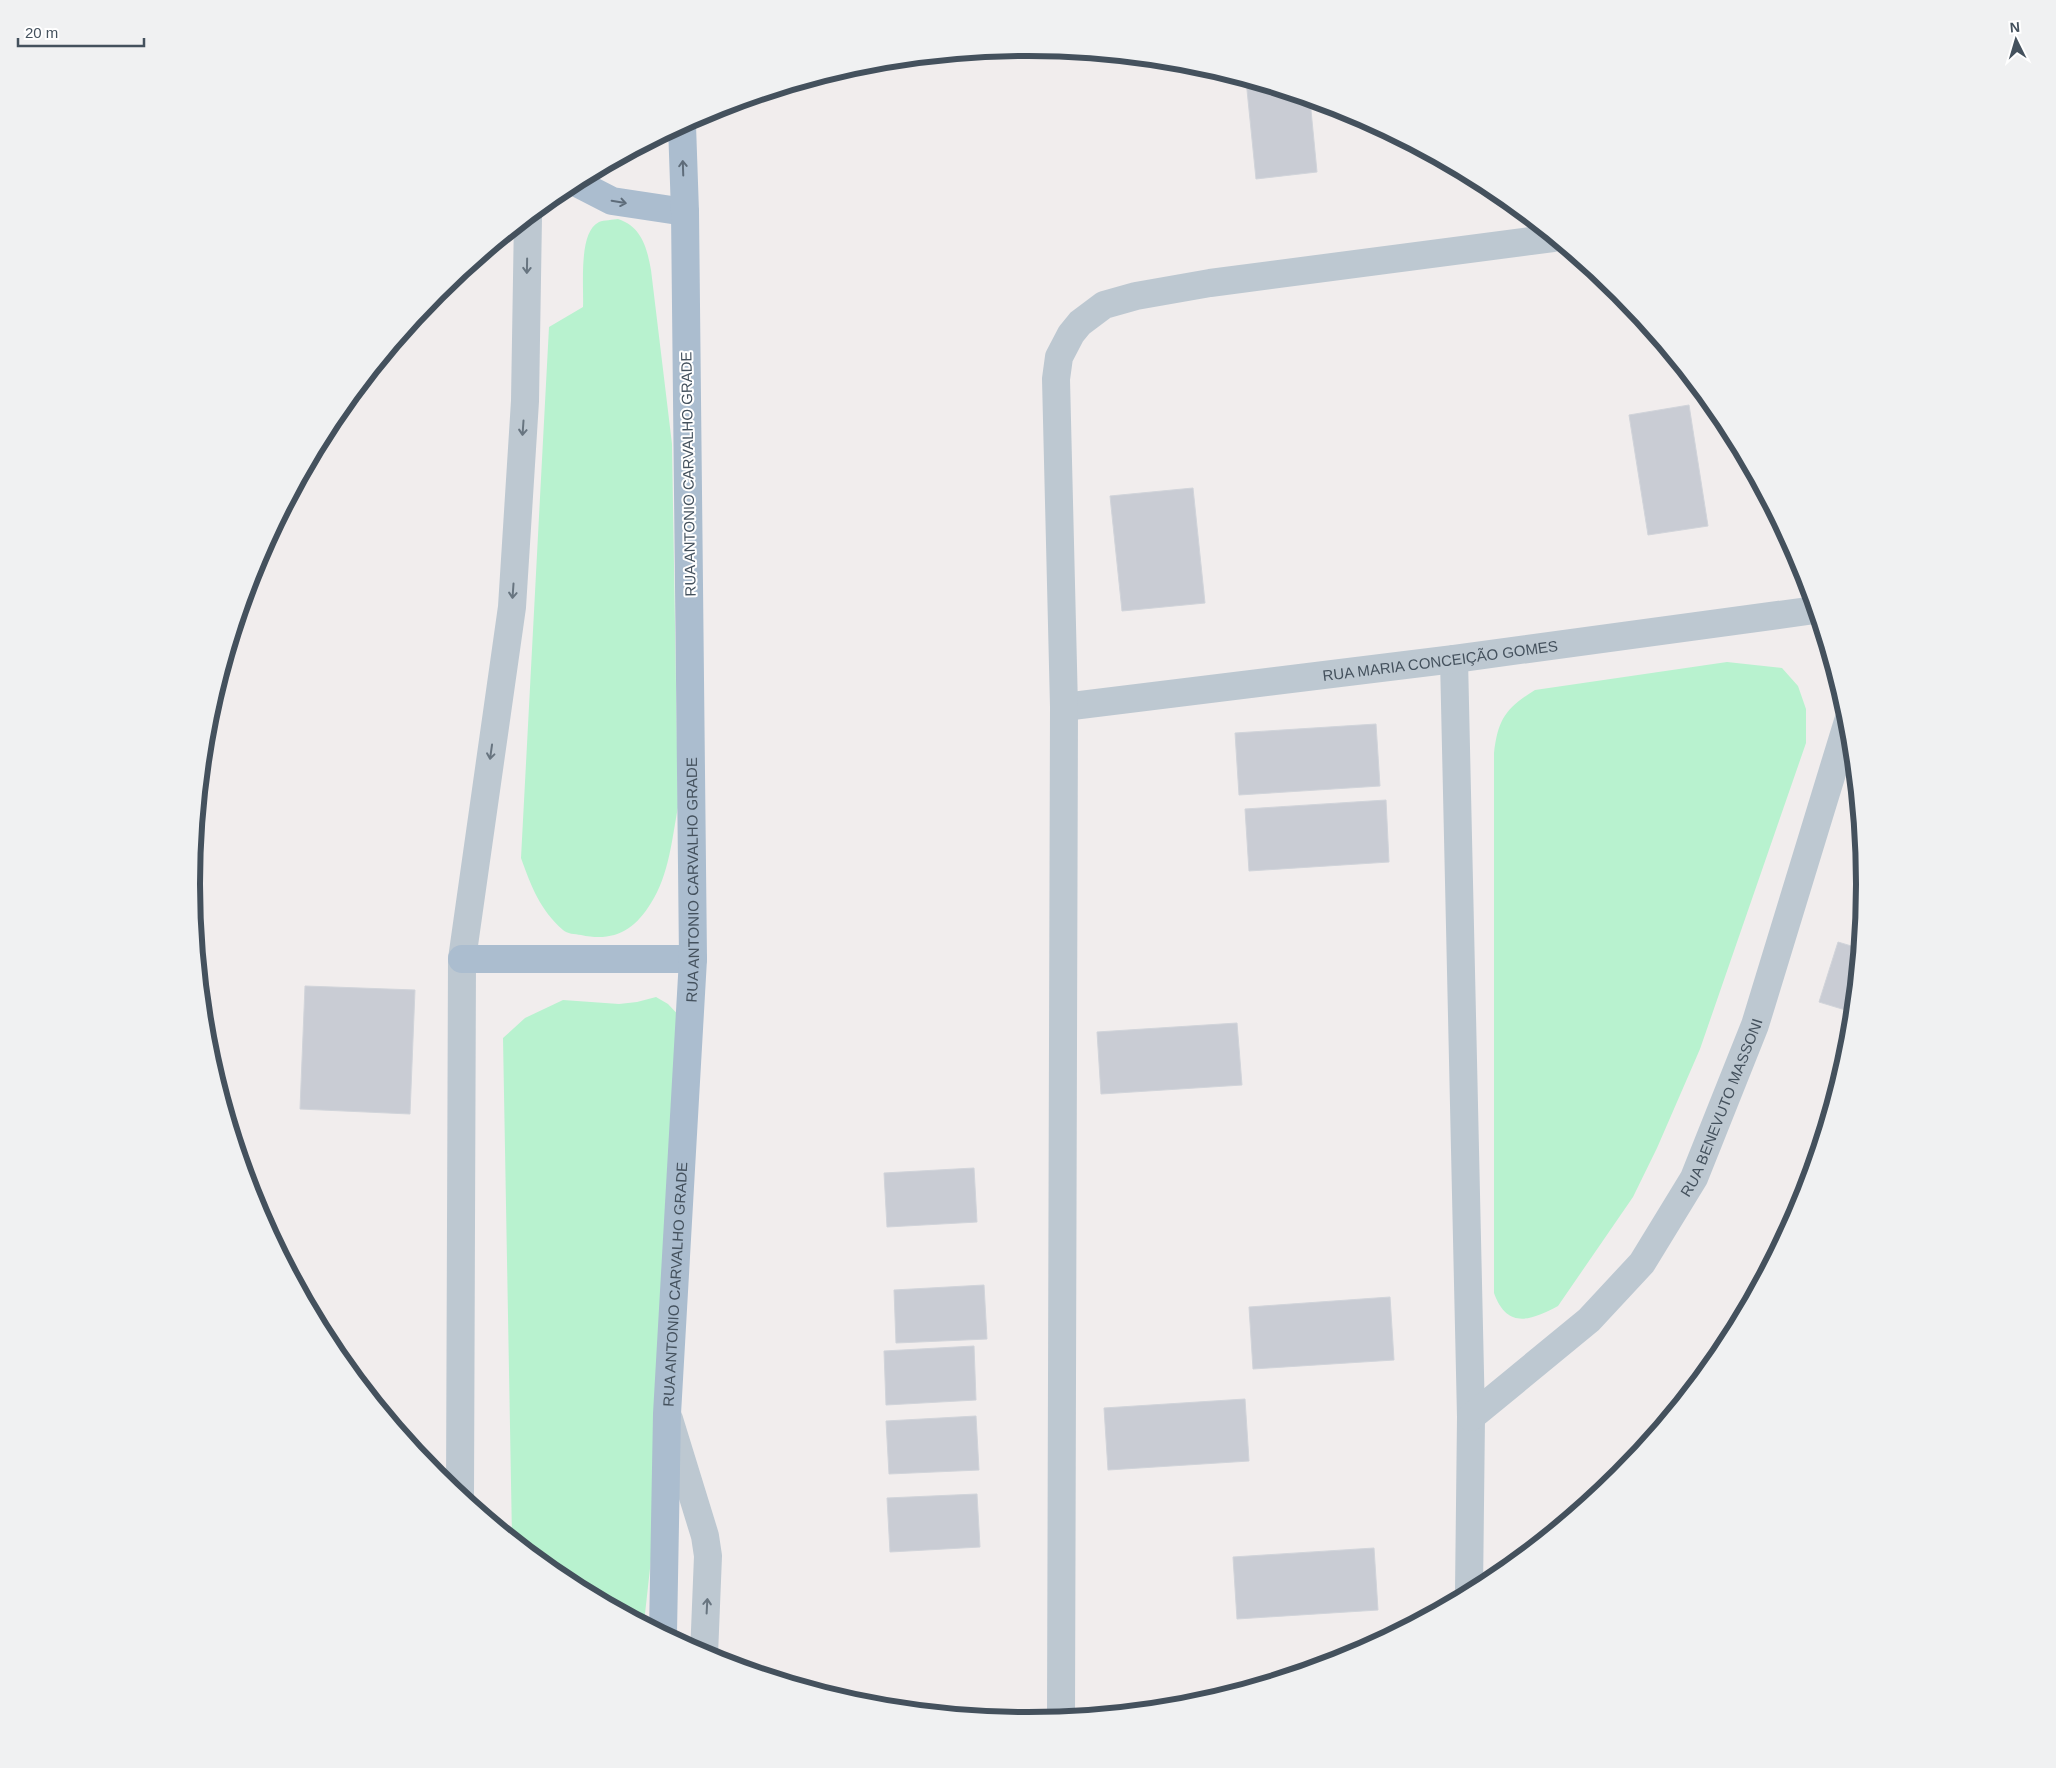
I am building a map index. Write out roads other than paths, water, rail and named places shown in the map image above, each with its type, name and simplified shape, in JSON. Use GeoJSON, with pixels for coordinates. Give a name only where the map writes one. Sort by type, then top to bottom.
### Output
{"type":"FeatureCollection","features":[{"type":"Feature","properties":{"kind":"main road","name":"RUA ANTONIO CARVALHO GRADE"},"geometry":{"type":"LineString","coordinates":[[663,1627],[667,1414],[693,959],[685,212],[682,132]]}},
{"type":"Feature","properties":{"kind":"main road"},"geometry":{"type":"LineString","coordinates":[[583,186],[612,201],[685,212]]}},
{"type":"Feature","properties":{"kind":"main road"},"geometry":{"type":"LineString","coordinates":[[462,959],[693,959]]}},
{"type":"Feature","properties":{"kind":"street"},"geometry":{"type":"LineString","coordinates":[[460,1485],[462,959],[512,607],[525,401],[528,224]]}},
{"type":"Feature","properties":{"kind":"street"},"geometry":{"type":"LineString","coordinates":[[1061,1711],[1064,707],[1056,379],[1059,357],[1071,334],[1080,323],[1104,305],[1136,296],[1210,283],[1546,239]]}},
{"type":"Feature","properties":{"kind":"street","name":"RUA MARIA CONCEIÇÃO GOMES"},"geometry":{"type":"LineString","coordinates":[[1064,707],[1454,659],[1809,611]]}},
{"type":"Feature","properties":{"kind":"street"},"geometry":{"type":"LineString","coordinates":[[1454,659],[1471,1417],[1470,1583]]}},
{"type":"Feature","properties":{"kind":"street","name":"RUA BENEVUTO MASSONI"},"geometry":{"type":"LineString","coordinates":[[1471,1417],[1589,1320],[1642,1263],[1694,1178],[1755,1025],[1843,739]]}},
{"type":"Feature","properties":{"kind":"street"},"geometry":{"type":"LineString","coordinates":[[667,1414],[705,1536],[708,1556],[708,1588],[705,1646]]}}]}
